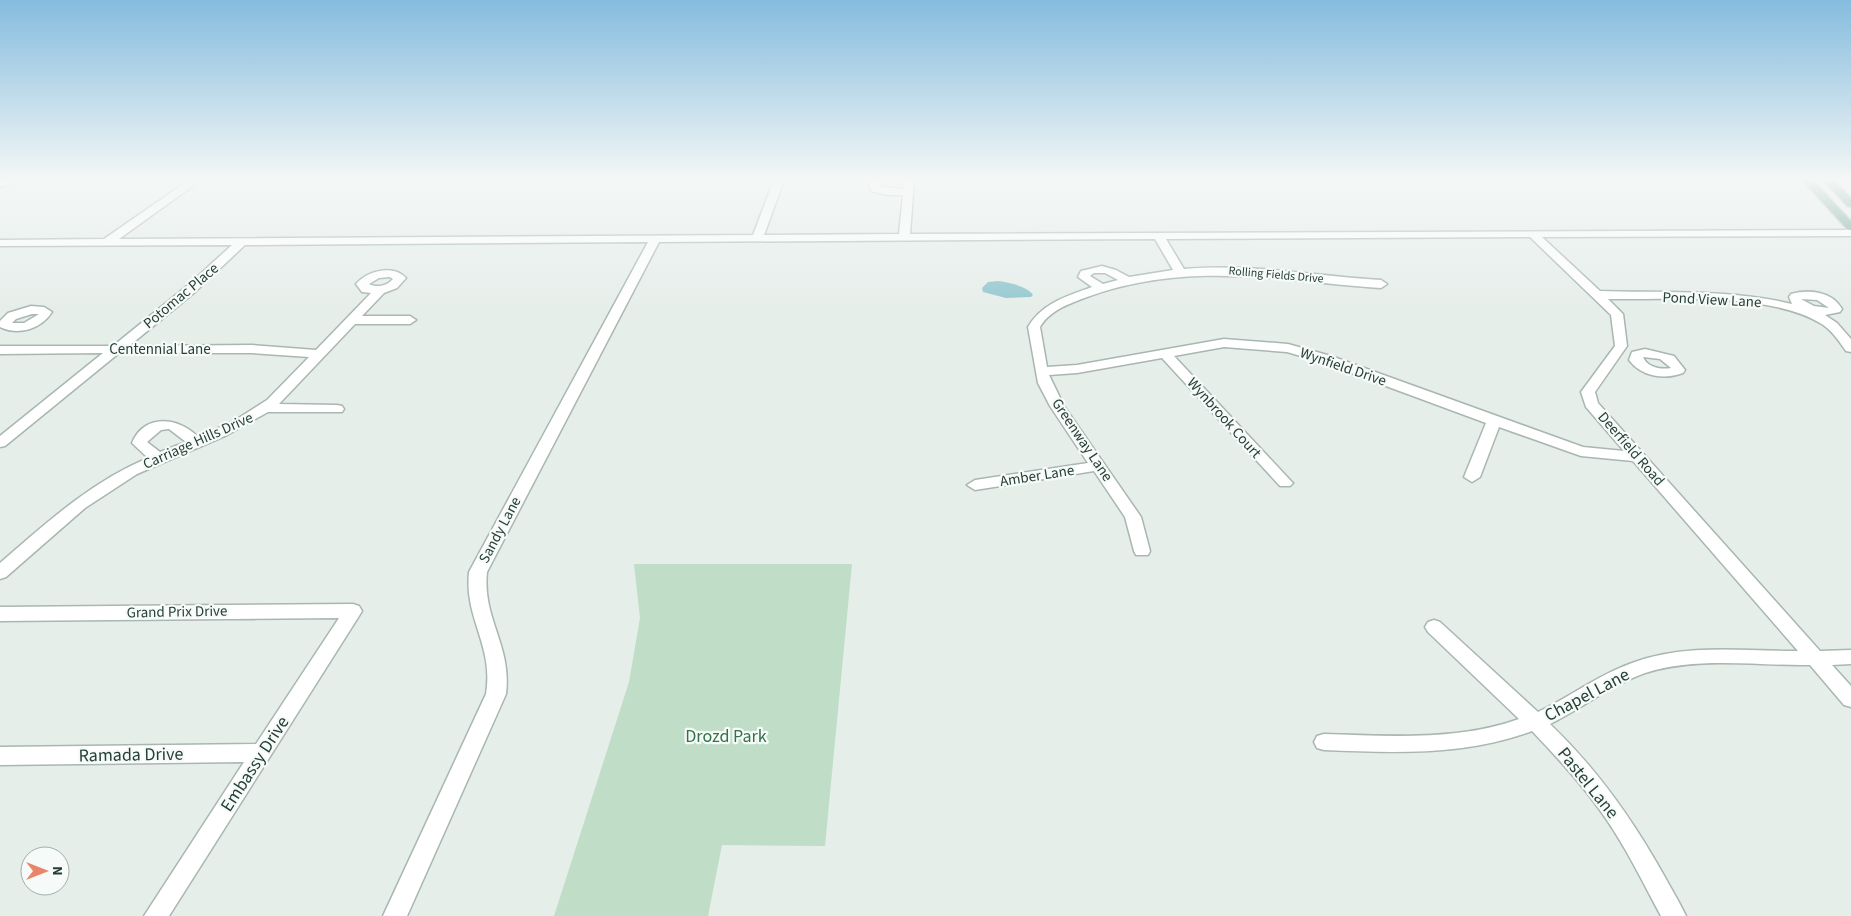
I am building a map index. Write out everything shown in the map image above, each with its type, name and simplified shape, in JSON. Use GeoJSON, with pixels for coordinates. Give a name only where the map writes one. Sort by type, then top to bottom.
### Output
{"type":"FeatureCollection","features":[{"type":"Feature","properties":{"kind":"street"},"geometry":{"type":"LineString","coordinates":[[106,242],[134,223]]}},
{"type":"Feature","properties":{"kind":"street"},"geometry":{"type":"LineString","coordinates":[[757,239],[763,223]]}},
{"type":"Feature","properties":{"kind":"street"},"geometry":{"type":"LineString","coordinates":[[904,238],[905,223]]}},
{"type":"Feature","properties":{"kind":"street"},"geometry":{"type":"LineString","coordinates":[[0,243],[1532,233],[1851,233]]}},
{"type":"Feature","properties":{"kind":"street"},"geometry":{"type":"LineString","coordinates":[[1532,233],[1617,314],[1621,346],[1618,350],[1636,355]]}},
{"type":"Feature","properties":{"kind":"street"},"geometry":{"type":"LineString","coordinates":[[1159,236],[1180,272]]}},
{"type":"Feature","properties":{"kind":"street","name":"Sandy Lane"},"geometry":{"type":"LineString","coordinates":[[395,916],[496,694],[499,681],[499,663],[476,598],[478,572],[656,240]]}},
{"type":"Feature","properties":{"kind":"street","name":"Potomac Place"},"geometry":{"type":"LineString","coordinates":[[0,443],[191,289],[242,242]]}},
{"type":"Feature","properties":{"kind":"street"},"geometry":{"type":"LineString","coordinates":[[1100,288],[1084,277],[1085,273],[1097,269],[1106,269],[1127,281]]}},
{"type":"Feature","properties":{"kind":"street","name":"Rolling Fields Drive"},"geometry":{"type":"LineString","coordinates":[[1035,325],[1046,310],[1100,288],[1127,281],[1180,272],[1261,272],[1381,284]]}},
{"type":"Feature","properties":{"kind":"street","name":"Carriage Hills Drive"},"geometry":{"type":"LineString","coordinates":[[0,573],[49,528],[130,471],[251,419],[266,408],[380,290]]}},
{"type":"Feature","properties":{"kind":"street","name":"Pond View Lane"},"geometry":{"type":"LineString","coordinates":[[1597,295],[1753,300],[1805,309],[1825,320],[1837,330],[1851,348]]}},
{"type":"Feature","properties":{"kind":"street"},"geometry":{"type":"LineString","coordinates":[[351,320],[410,320]]}},
{"type":"Feature","properties":{"kind":"street","name":"Greenway Lane"},"geometry":{"type":"LineString","coordinates":[[1035,325],[1041,371],[1058,406],[1133,517],[1142,551]]}},
{"type":"Feature","properties":{"kind":"street"},"geometry":{"type":"LineString","coordinates":[[0,336],[14,327]]}},
{"type":"Feature","properties":{"kind":"street","name":"Wynfield Drive"},"geometry":{"type":"LineString","coordinates":[[1041,371],[1077,369],[1224,343],[1288,348],[1326,359],[1494,422],[1581,451],[1637,457]]}},
{"type":"Feature","properties":{"kind":"street","name":"Centennial Lane"},"geometry":{"type":"LineString","coordinates":[[0,350],[252,349],[319,354]]}},
{"type":"Feature","properties":{"kind":"street","name":"Deerfield Road"},"geometry":{"type":"LineString","coordinates":[[1618,350],[1588,392],[1591,404],[1851,699]]}},
{"type":"Feature","properties":{"kind":"street","name":"Wynbrook Court"},"geometry":{"type":"LineString","coordinates":[[1164,353],[1195,384],[1285,483]]}},
{"type":"Feature","properties":{"kind":"street"},"geometry":{"type":"LineString","coordinates":[[266,408],[337,409]]}},
{"type":"Feature","properties":{"kind":"street"},"geometry":{"type":"LineString","coordinates":[[1472,477],[1494,422]]}},
{"type":"Feature","properties":{"kind":"street"},"geometry":{"type":"LineString","coordinates":[[159,458],[139,443],[141,438],[156,428],[175,425],[182,428],[195,443]]}},
{"type":"Feature","properties":{"kind":"street","name":"Amber Lane"},"geometry":{"type":"LineString","coordinates":[[975,485],[1051,475],[1098,466]]}},
{"type":"Feature","properties":{"kind":"street","name":"Grand Prix Drive"},"geometry":{"type":"LineString","coordinates":[[0,614],[354,610]]}},
{"type":"Feature","properties":{"kind":"street","name":"Embassy Drive"},"geometry":{"type":"LineString","coordinates":[[156,916],[354,610]]}},
{"type":"Feature","properties":{"kind":"street","name":"Pastel Lane"},"geometry":{"type":"LineString","coordinates":[[1434,627],[1534,722],[1578,767],[1609,805],[1632,840],[1674,916]]}},
{"type":"Feature","properties":{"kind":"street","name":"Chapel Lane"},"geometry":{"type":"LineString","coordinates":[[1324,742],[1412,744],[1451,742],[1487,736],[1534,722],[1567,706],[1621,674],[1654,663],[1692,658],[1851,657]]}},
{"type":"Feature","properties":{"kind":"street","name":"Ramada Drive"},"geometry":{"type":"LineString","coordinates":[[0,756],[262,753]]}},
{"type":"Feature","properties":{"kind":"green space","name":"Drozd Park"},"geometry":{"type":"Polygon","coordinates":[[[634,564],[852,564],[825,846],[722,845],[708,916],[554,916],[629,682],[640,618],[634,564]]]}},
{"type":"Feature","properties":{"kind":"water"},"geometry":{"type":"Polygon","coordinates":[[[998,281],[1022,287],[1033,295],[1031,297],[1006,298],[983,292],[982,288],[988,282],[998,281]]]}}]}
